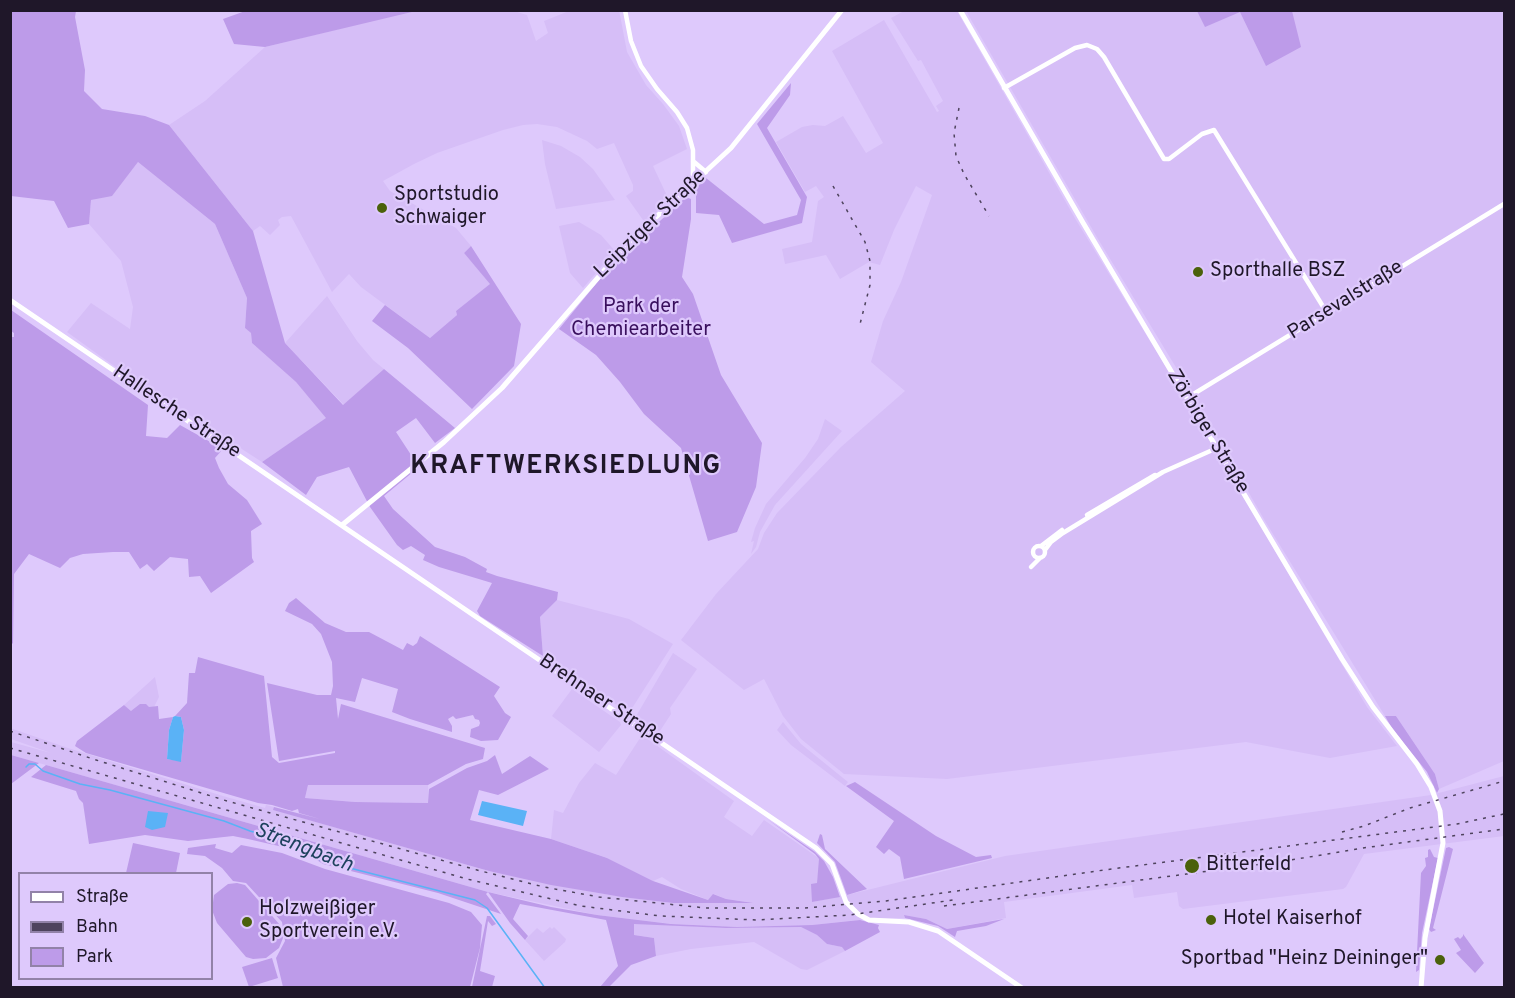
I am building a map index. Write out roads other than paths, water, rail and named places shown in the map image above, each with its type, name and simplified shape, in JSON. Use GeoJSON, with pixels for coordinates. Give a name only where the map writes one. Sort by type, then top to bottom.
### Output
{"type":"FeatureCollection","features":[{"type":"Feature","properties":{"kind":"main road","name":"Leipziger Straße"},"geometry":{"type":"LineString","coordinates":[[342,525],[453,434],[501,388],[629,242],[734,145],[842,10]]}},
{"type":"Feature","properties":{"kind":"main road","name":"Zörbiger Straße"},"geometry":{"type":"LineString","coordinates":[[960,10],[1362,691],[1417,764],[1431,787],[1442,822],[1442,853],[1425,932],[1421,987]]}},
{"type":"Feature","properties":{"kind":"main road","name":"Hallesche Straße"},"geometry":{"type":"LineString","coordinates":[[10,300],[342,525]]}},
{"type":"Feature","properties":{"kind":"main road","name":"Brehnaer Straße"},"geometry":{"type":"LineString","coordinates":[[342,525],[816,848],[834,868],[846,902],[854,912],[869,920],[909,922],[938,931],[1022,987]]}},
{"type":"Feature","properties":{"kind":"street"},"geometry":{"type":"LineString","coordinates":[[626,10],[628,31],[637,56],[650,80],[682,120],[690,137],[693,184]]}},
{"type":"Feature","properties":{"kind":"street"},"geometry":{"type":"LineString","coordinates":[[1004,88],[1071,50],[1087,45],[1097,49],[1104,57],[1161,155],[1166,159],[1202,134],[1214,130],[1327,313]]}},
{"type":"Feature","properties":{"kind":"street"},"geometry":{"type":"LineString","coordinates":[[693,161],[706,172]]}},
{"type":"Feature","properties":{"kind":"street","name":"Parsevalstraße"},"geometry":{"type":"LineString","coordinates":[[1187,398],[1504,204]]}},
{"type":"Feature","properties":{"kind":"street"},"geometry":{"type":"LineString","coordinates":[[1043,548],[1045,555],[1037,557],[1034,549],[1043,548],[1066,528],[1151,477],[1217,448]]}},
{"type":"Feature","properties":{"kind":"water"},"geometry":{"type":"Polygon","coordinates":[[[175,716],[181,717],[184,730],[181,762],[167,759],[169,730],[175,716]]]}},
{"type":"Feature","properties":{"kind":"water"},"geometry":{"type":"Polygon","coordinates":[[[482,801],[527,811],[523,826],[478,815],[482,801]]]}},
{"type":"Feature","properties":{"kind":"water"},"geometry":{"type":"Polygon","coordinates":[[[148,811],[168,813],[165,827],[152,830],[145,827],[148,811]]]}},
{"type":"Feature","properties":{"kind":"waterway","name":"Strengbach"},"geometry":{"type":"LineString","coordinates":[[26,767],[29,764],[35,764],[43,771],[80,784],[224,821],[303,846],[315,858],[334,864],[475,900],[487,908],[545,988]]}},
{"type":"Feature","properties":{"kind":"railway"},"geometry":{"type":"LineString","coordinates":[[959,108],[954,133],[956,156],[989,216]]}},
{"type":"Feature","properties":{"kind":"railway"},"geometry":{"type":"LineString","coordinates":[[833,186],[865,242],[870,261],[870,285],[859,328]]}},
{"type":"Feature","properties":{"kind":"railway"},"geometry":{"type":"LineString","coordinates":[[10,731],[227,801],[477,870],[544,887],[599,897],[706,908],[804,908],[886,901],[1457,824],[1504,814]]}},
{"type":"Feature","properties":{"kind":"railway"},"geometry":{"type":"LineString","coordinates":[[10,748],[467,879],[581,906],[660,916],[756,920],[850,915],[953,900]]}},
{"type":"Feature","properties":{"kind":"railway"},"geometry":{"type":"LineString","coordinates":[[1342,832],[1410,808],[1504,781]]}},
{"type":"Feature","properties":{"kind":"railway"},"geometry":{"type":"LineString","coordinates":[[944,906],[1285,861],[1504,829]]}},
{"type":"Feature","properties":{"kind":"place","name":"Sportstudio Schwaiger"},"geometry":{"type":"Point","coordinates":[382,208]}},
{"type":"Feature","properties":{"kind":"place","name":"Sporthalle BSZ"},"geometry":{"type":"Point","coordinates":[1198,272]}},
{"type":"Feature","properties":{"kind":"place","name":"Bitterfeld"},"geometry":{"type":"Point","coordinates":[1192,866]}},
{"type":"Feature","properties":{"kind":"place","name":"Hotel Kaiserhof"},"geometry":{"type":"Point","coordinates":[1211,920]}},
{"type":"Feature","properties":{"kind":"place","name":"Holzweißiger Sportverein e.V."},"geometry":{"type":"Point","coordinates":[247,922]}},
{"type":"Feature","properties":{"kind":"place","name":"Sportbad \"Heinz Deininger\""},"geometry":{"type":"Point","coordinates":[1440,960]}},
{"type":"Feature","properties":{"kind":"district","name":"KRAFTWERKSIEDLUNG"},"geometry":{"type":"Point","coordinates":[566,468]}},
{"type":"Feature","properties":{"kind":"park label","name":"Park der Chemiearbeiter"},"geometry":{"type":"Point","coordinates":[641,320]}}]}
